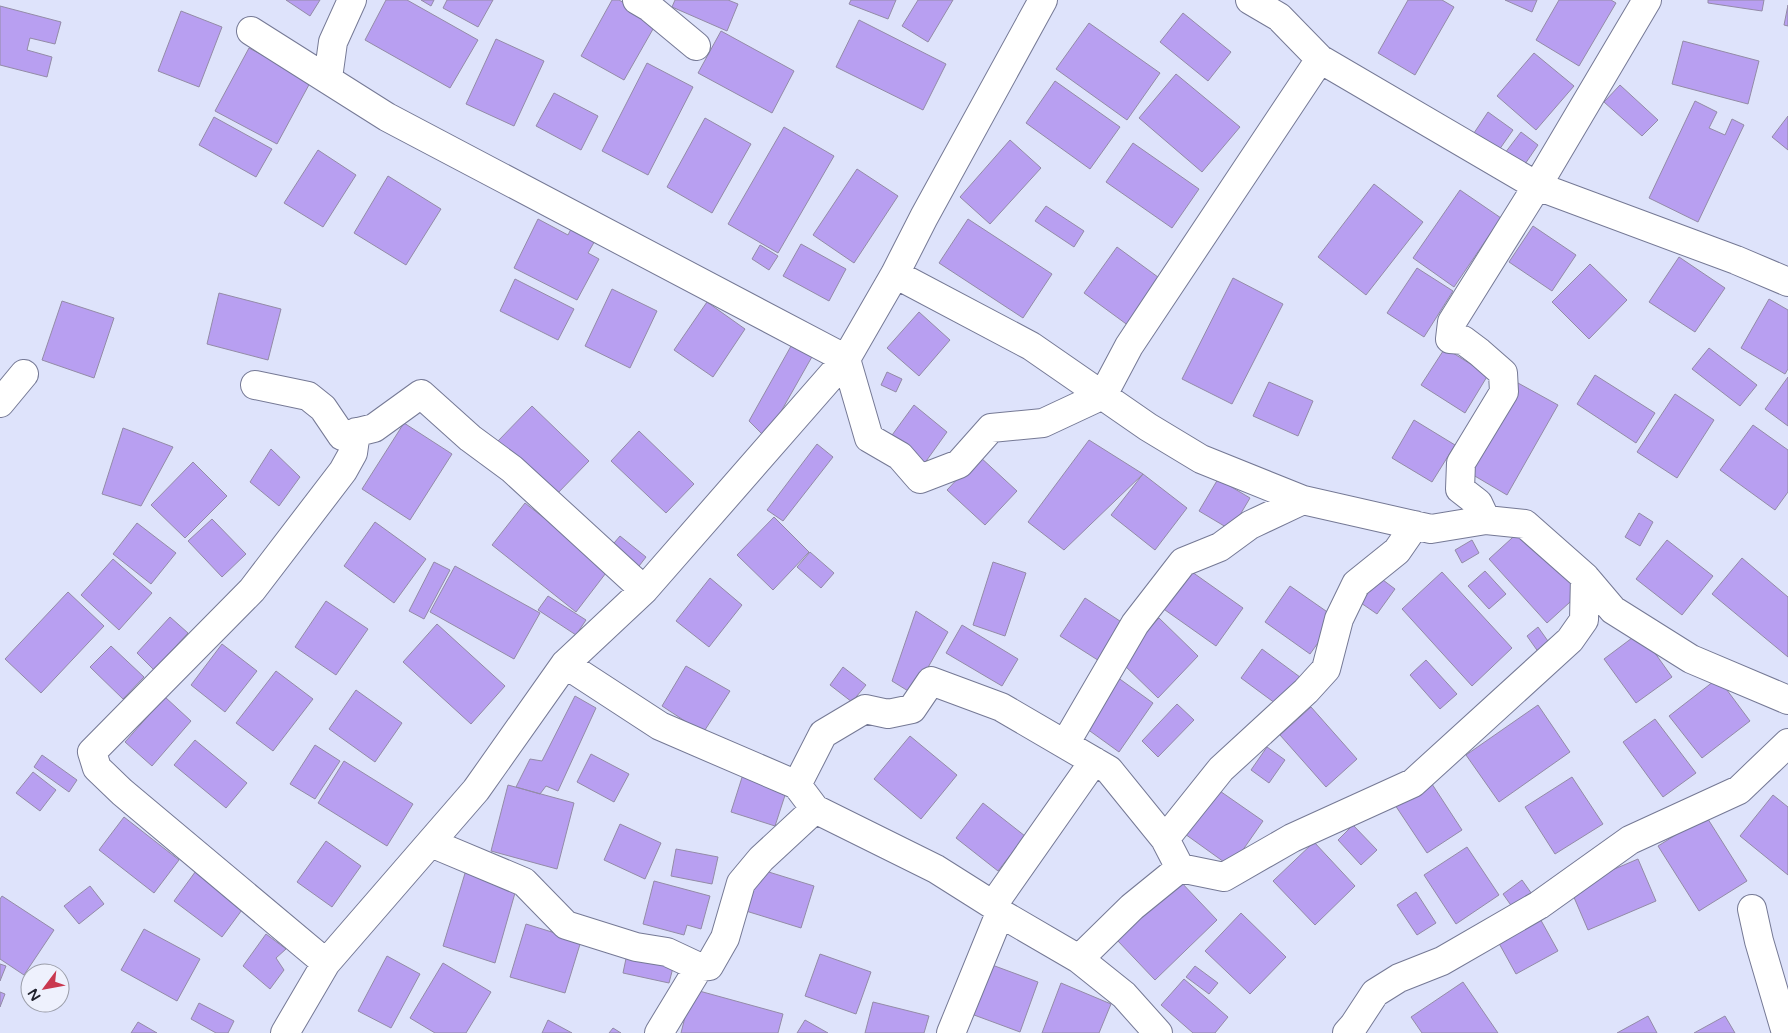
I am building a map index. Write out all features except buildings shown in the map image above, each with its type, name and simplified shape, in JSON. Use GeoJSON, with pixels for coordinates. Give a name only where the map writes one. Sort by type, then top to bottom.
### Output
{"type":"FeatureCollection","features":[{"type":"Feature","properties":{"kind":"street"},"geometry":{"type":"LineString","coordinates":[[328,78],[333,42],[352,0]]}},
{"type":"Feature","properties":{"kind":"street"},"geometry":{"type":"LineString","coordinates":[[637,0],[649,7],[696,46]]}},
{"type":"Feature","properties":{"kind":"street"},"geometry":{"type":"LineString","coordinates":[[285,1033],[326,964],[476,790],[565,664],[644,590],[846,359],[895,274],[924,217],[1043,0]]}},
{"type":"Feature","properties":{"kind":"street"},"geometry":{"type":"LineString","coordinates":[[1250,0],[1285,8],[1320,59],[1536,186],[1736,260],[1788,282]]}},
{"type":"Feature","properties":{"kind":"street"},"geometry":{"type":"LineString","coordinates":[[1486,520],[1478,503],[1460,489],[1461,463],[1504,392],[1503,373],[1464,340],[1450,339],[1452,322],[1647,0]]}},
{"type":"Feature","properties":{"kind":"street"},"geometry":{"type":"LineString","coordinates":[[251,31],[388,117],[846,359],[869,438],[900,456],[920,479],[959,464],[991,428],[1043,422],[1103,395],[1129,346],[1320,59]]}},
{"type":"Feature","properties":{"kind":"street"},"geometry":{"type":"LineString","coordinates":[[895,274],[1031,346],[1148,427],[1201,459],[1303,500],[1431,529],[1486,520],[1525,524],[1585,576],[1612,610],[1691,659],[1788,700]]}},
{"type":"Feature","properties":{"kind":"street"},"geometry":{"type":"LineString","coordinates":[[0,403],[24,374]]}},
{"type":"Feature","properties":{"kind":"street"},"geometry":{"type":"LineString","coordinates":[[255,385],[308,396],[323,408],[342,436],[374,428],[421,394],[470,438],[512,469],[644,590]]}},
{"type":"Feature","properties":{"kind":"street"},"geometry":{"type":"LineString","coordinates":[[326,964],[122,792],[97,768],[92,752],[252,590],[343,471],[353,453],[356,432]]}},
{"type":"Feature","properties":{"kind":"street"},"geometry":{"type":"LineString","coordinates":[[1065,744],[1135,624],[1183,562],[1220,547],[1250,525],[1303,500]]}},
{"type":"Feature","properties":{"kind":"street"},"geometry":{"type":"LineString","coordinates":[[1165,838],[1221,769],[1306,691],[1326,669],[1339,619],[1356,584],[1397,551],[1415,526]]}},
{"type":"Feature","properties":{"kind":"street"},"geometry":{"type":"LineString","coordinates":[[1180,868],[1224,877],[1292,838],[1413,783],[1570,640],[1584,620],[1585,576]]}},
{"type":"Feature","properties":{"kind":"street"},"geometry":{"type":"LineString","coordinates":[[565,664],[660,726],[797,786],[815,809],[936,869],[996,909],[1080,959],[1124,995],[1158,1033]]}},
{"type":"Feature","properties":{"kind":"street"},"geometry":{"type":"LineString","coordinates":[[797,786],[823,734],[865,709],[888,714],[912,709],[931,681],[1001,707],[1109,770],[1165,838],[1180,868]]}},
{"type":"Feature","properties":{"kind":"street"},"geometry":{"type":"LineString","coordinates":[[1346,1033],[1354,1025],[1375,993],[1399,978],[1442,961],[1539,905],[1630,840],[1739,790],[1788,743]]}},
{"type":"Feature","properties":{"kind":"street"},"geometry":{"type":"LineString","coordinates":[[951,1033],[996,909],[1094,761]]}},
{"type":"Feature","properties":{"kind":"street"},"geometry":{"type":"LineString","coordinates":[[431,843],[524,882],[566,925],[636,946],[667,952],[699,967],[709,966],[725,938],[741,883],[761,859],[815,809]]}},
{"type":"Feature","properties":{"kind":"street"},"geometry":{"type":"LineString","coordinates":[[1080,959],[1132,907],[1180,868]]}},
{"type":"Feature","properties":{"kind":"street"},"geometry":{"type":"LineString","coordinates":[[1752,909],[1759,942],[1786,1033]]}},
{"type":"Feature","properties":{"kind":"street"},"geometry":{"type":"LineString","coordinates":[[659,1033],[699,967]]}}]}
